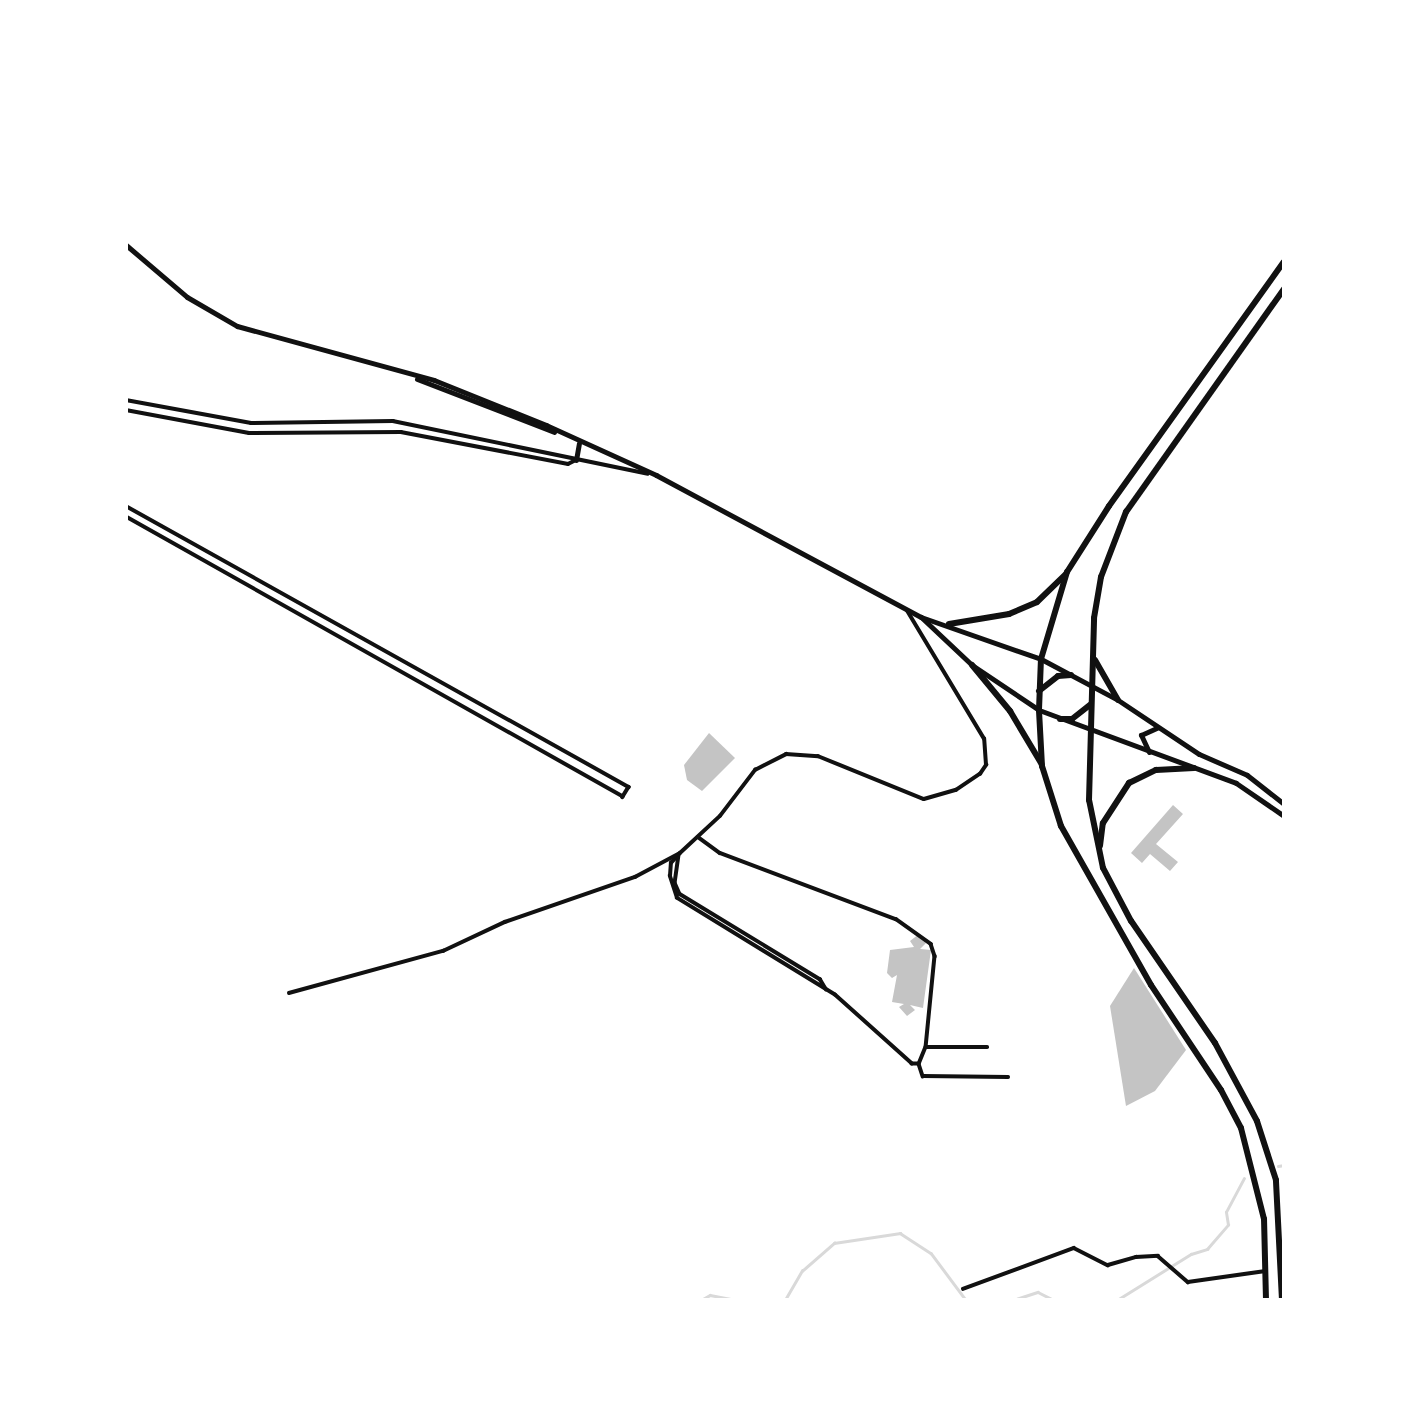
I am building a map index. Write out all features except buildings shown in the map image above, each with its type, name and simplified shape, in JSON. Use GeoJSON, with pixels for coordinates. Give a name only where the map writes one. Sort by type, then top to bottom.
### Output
{"type":"FeatureCollection","features":[{"type":"Feature","properties":{"kind":"highway"},"geometry":{"type":"LineString","coordinates":[[949,624],[1009,614],[1037,602],[1067,572],[1109,506],[1284,262]]}},
{"type":"Feature","properties":{"kind":"highway"},"geometry":{"type":"LineString","coordinates":[[1282,1300],[1276,1180],[1257,1121],[1196,1012],[1131,921],[1099,852],[1089,800],[1093,648],[1101,577],[1126,512],[1284,289]]}},
{"type":"Feature","properties":{"kind":"highway"},"geometry":{"type":"LineString","coordinates":[[1042,766],[1039,710],[1041,659],[1067,572]]}},
{"type":"Feature","properties":{"kind":"highway"},"geometry":{"type":"LineString","coordinates":[[1093,648],[1102,678],[1118,700]]}},
{"type":"Feature","properties":{"kind":"highway"},"geometry":{"type":"LineString","coordinates":[[972,664],[1010,711],[1042,766],[1061,826],[1151,985],[1221,1090],[1241,1128],[1259,1187],[1268,1271],[1266,1300]]}},
{"type":"Feature","properties":{"kind":"highway"},"geometry":{"type":"LineString","coordinates":[[1039,691],[1058,676],[1070,675]]}},
{"type":"Feature","properties":{"kind":"highway"},"geometry":{"type":"LineString","coordinates":[[1060,719],[1083,713],[1091,704]]}},
{"type":"Feature","properties":{"kind":"highway"},"geometry":{"type":"LineString","coordinates":[[1099,852],[1103,823],[1129,783],[1156,770],[1194,768]]}},
{"type":"Feature","properties":{"kind":"main road"},"geometry":{"type":"LineString","coordinates":[[126,245],[187,297],[237,326],[434,380],[656,475],[921,617],[949,624],[1041,659],[1118,700],[1157,728],[1247,775],[1284,804]]}},
{"type":"Feature","properties":{"kind":"main road"},"geometry":{"type":"LineString","coordinates":[[576,460],[579,443]]}},
{"type":"Feature","properties":{"kind":"main road"},"geometry":{"type":"LineString","coordinates":[[921,617],[972,664],[1039,710],[1090,732],[1236,783],[1284,816]]}},
{"type":"Feature","properties":{"kind":"main road"},"geometry":{"type":"LineString","coordinates":[[1153,755],[1141,735],[1157,728]]}},
{"type":"Feature","properties":{"kind":"street"},"geometry":{"type":"LineString","coordinates":[[126,400],[250,423],[393,421],[656,475]]}},
{"type":"Feature","properties":{"kind":"street"},"geometry":{"type":"LineString","coordinates":[[126,410],[249,433],[401,432],[568,464],[576,460]]}},
{"type":"Feature","properties":{"kind":"street"},"geometry":{"type":"LineString","coordinates":[[126,506],[629,787],[623,797],[127,518]]}},
{"type":"Feature","properties":{"kind":"street"},"geometry":{"type":"LineString","coordinates":[[906,609],[984,739],[986,765],[980,774],[956,790],[924,799],[818,756],[786,754],[762,763],[698,837],[671,863],[670,876],[677,898],[826,989],[912,1064],[919,1064]]}},
{"type":"Feature","properties":{"kind":"street"},"geometry":{"type":"LineString","coordinates":[[698,837],[720,853],[842,896],[919,931],[935,956],[926,1047],[919,1064],[923,1076],[1008,1077]]}},
{"type":"Feature","properties":{"kind":"street"},"geometry":{"type":"LineString","coordinates":[[289,993],[443,951],[505,922],[635,877],[680,853]]}},
{"type":"Feature","properties":{"kind":"street"},"geometry":{"type":"LineString","coordinates":[[926,1047],[987,1047]]}},
{"type":"Feature","properties":{"kind":"street"},"geometry":{"type":"LineString","coordinates":[[962,1289],[1074,1248],[1108,1265],[1145,1255],[1164,1259],[1188,1282],[1268,1271]]}},
{"type":"Feature","properties":{"kind":"waterway"},"geometry":{"type":"LineString","coordinates":[[1278,1166],[1284,1165]]}},
{"type":"Feature","properties":{"kind":"waterway"},"geometry":{"type":"LineString","coordinates":[[1117,1300],[1191,1254],[1207,1249],[1228,1225],[1226,1212],[1244,1178]]}},
{"type":"Feature","properties":{"kind":"waterway"},"geometry":{"type":"LineString","coordinates":[[785,1300],[802,1271],[834,1243],[900,1233],[931,1253],[966,1300]]}},
{"type":"Feature","properties":{"kind":"waterway"},"geometry":{"type":"LineString","coordinates":[[1013,1300],[1038,1292],[1054,1300]]}},
{"type":"Feature","properties":{"kind":"waterway"},"geometry":{"type":"LineString","coordinates":[[701,1300],[710,1295],[736,1300]]}}]}
